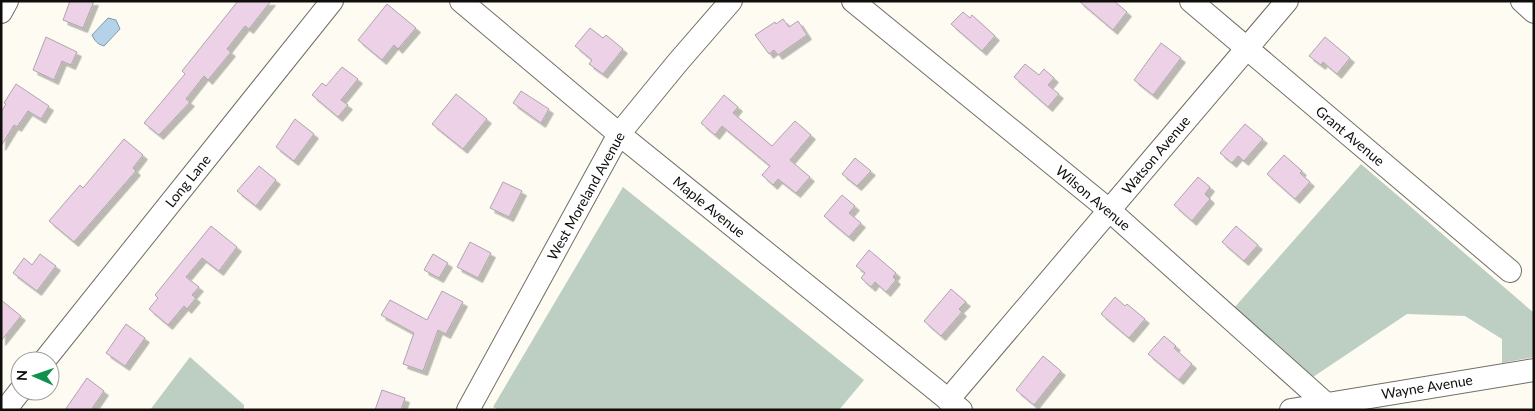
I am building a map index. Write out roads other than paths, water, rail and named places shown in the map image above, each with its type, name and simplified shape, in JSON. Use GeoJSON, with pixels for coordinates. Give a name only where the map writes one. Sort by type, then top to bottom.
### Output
{"type":"FeatureCollection","features":[{"type":"Feature","properties":{"kind":"street"},"geometry":{"type":"LineString","coordinates":[[1,12],[6,1]]}},
{"type":"Feature","properties":{"kind":"street","name":"Long Lane"},"geometry":{"type":"LineString","coordinates":[[52,351],[332,1]]}},
{"type":"Feature","properties":{"kind":"street","name":"Maple Avenue"},"geometry":{"type":"LineString","coordinates":[[461,1],[619,134],[955,405]]}},
{"type":"Feature","properties":{"kind":"street","name":"West Moreland Avenue"},"geometry":{"type":"LineString","coordinates":[[468,410],[619,134],[731,1]]}},
{"type":"Feature","properties":{"kind":"street","name":"Wilson Avenue"},"geometry":{"type":"LineString","coordinates":[[853,1],[1109,210],[1326,403]]}},
{"type":"Feature","properties":{"kind":"street","name":"Grant Avenue"},"geometry":{"type":"LineString","coordinates":[[1190,1],[1510,271]]}},
{"type":"Feature","properties":{"kind":"street","name":"Watson Avenue"},"geometry":{"type":"LineString","coordinates":[[955,405],[1109,210],[1287,1]]}},
{"type":"Feature","properties":{"kind":"street"},"geometry":{"type":"LineString","coordinates":[[1522,1],[1534,12]]}},
{"type":"Feature","properties":{"kind":"street","name":"Wayne Avenue"},"geometry":{"type":"LineString","coordinates":[[1291,410],[1534,370]]}},
{"type":"Feature","properties":{"kind":"water"},"geometry":{"type":"Polygon","coordinates":[[[108,18],[116,20],[120,29],[104,46],[96,42],[92,35],[108,18]]]}}]}
